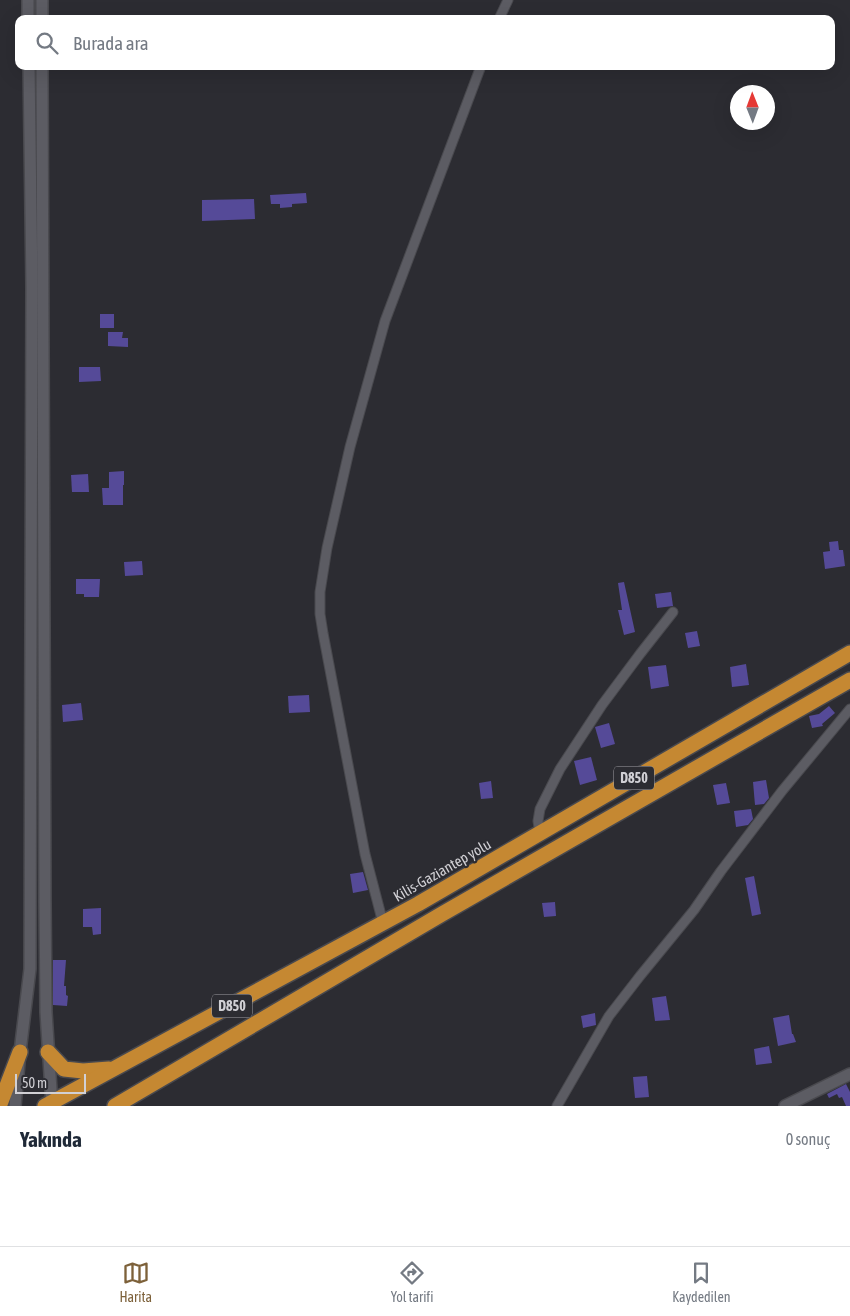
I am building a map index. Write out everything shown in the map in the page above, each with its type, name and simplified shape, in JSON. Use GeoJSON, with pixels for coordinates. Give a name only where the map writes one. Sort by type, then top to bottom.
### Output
{"type":"FeatureCollection","features":[{"type":"Feature","properties":{"kind":"highway","name":"Kilis-Gaziantep yolu"},"geometry":{"type":"LineString","coordinates":[[49,1105],[383,923],[850,653]]}},
{"type":"Feature","properties":{"kind":"highway","name":"D850"},"geometry":{"type":"LineString","coordinates":[[115,1106],[442,914],[850,680]]}},
{"type":"Feature","properties":{"kind":"highway"},"geometry":{"type":"LineString","coordinates":[[0,1104],[20,1052]]}},
{"type":"Feature","properties":{"kind":"highway"},"geometry":{"type":"LineString","coordinates":[[48,1052],[64,1069],[83,1071],[116,1068]]}},
{"type":"Feature","properties":{"kind":"main road"},"geometry":{"type":"LineString","coordinates":[[28,0],[28,15]]}},
{"type":"Feature","properties":{"kind":"main road"},"geometry":{"type":"LineString","coordinates":[[42,0],[42,15]]}},
{"type":"Feature","properties":{"kind":"main road"},"geometry":{"type":"LineString","coordinates":[[15,1106],[30,969],[32,287],[29,70]]}},
{"type":"Feature","properties":{"kind":"main road"},"geometry":{"type":"LineString","coordinates":[[42,70],[45,903],[49,1105]]}},
{"type":"Feature","properties":{"kind":"main road"},"geometry":{"type":"LineString","coordinates":[[785,1106],[850,1074]]}},
{"type":"Feature","properties":{"kind":"street"},"geometry":{"type":"LineString","coordinates":[[502,15],[508,0]]}},
{"type":"Feature","properties":{"kind":"street"},"geometry":{"type":"LineString","coordinates":[[383,923],[364,854],[323,633],[320,614],[320,592],[327,548],[350,447],[384,321],[479,70]]}},
{"type":"Feature","properties":{"kind":"street"},"geometry":{"type":"LineString","coordinates":[[540,833],[538,821],[540,809],[560,769],[602,705],[673,612]]}},
{"type":"Feature","properties":{"kind":"street"},"geometry":{"type":"LineString","coordinates":[[557,1106],[609,1016],[694,910],[721,871],[782,792],[850,708]]}},
{"type":"Feature","properties":{"kind":"building"},"geometry":{"type":"Polygon","coordinates":[[[306,193],[307,203],[292,204],[292,207],[280,208],[280,204],[271,204],[270,195],[306,193]]]}},
{"type":"Feature","properties":{"kind":"building"},"geometry":{"type":"Polygon","coordinates":[[[254,199],[255,219],[202,221],[202,200],[254,199]]]}},
{"type":"Feature","properties":{"kind":"building"},"geometry":{"type":"Polygon","coordinates":[[[100,314],[114,314],[114,328],[100,328],[100,314]]]}},
{"type":"Feature","properties":{"kind":"building"},"geometry":{"type":"Polygon","coordinates":[[[108,332],[123,332],[122,338],[128,338],[128,347],[108,346],[108,332]]]}},
{"type":"Feature","properties":{"kind":"building"},"geometry":{"type":"Polygon","coordinates":[[[79,367],[100,367],[101,381],[79,382],[79,367]]]}},
{"type":"Feature","properties":{"kind":"building"},"geometry":{"type":"Polygon","coordinates":[[[124,471],[123,505],[103,505],[102,488],[109,488],[109,472],[124,471]]]}},
{"type":"Feature","properties":{"kind":"building"},"geometry":{"type":"Polygon","coordinates":[[[88,474],[89,492],[72,492],[71,475],[88,474]]]}},
{"type":"Feature","properties":{"kind":"building"},"geometry":{"type":"Polygon","coordinates":[[[838,541],[839,550],[843,550],[845,566],[825,569],[823,552],[830,551],[829,542],[838,541]]]}},
{"type":"Feature","properties":{"kind":"building"},"geometry":{"type":"Polygon","coordinates":[[[142,561],[143,575],[125,576],[124,562],[142,561]]]}},
{"type":"Feature","properties":{"kind":"building"},"geometry":{"type":"Polygon","coordinates":[[[76,579],[100,579],[99,597],[84,597],[84,594],[76,594],[76,579]]]}},
{"type":"Feature","properties":{"kind":"building"},"geometry":{"type":"Polygon","coordinates":[[[624,582],[635,632],[624,635],[618,610],[622,610],[618,583],[624,582]]]}},
{"type":"Feature","properties":{"kind":"building"},"geometry":{"type":"Polygon","coordinates":[[[671,592],[673,606],[657,608],[655,594],[671,592]]]}},
{"type":"Feature","properties":{"kind":"building"},"geometry":{"type":"Polygon","coordinates":[[[697,631],[700,646],[688,648],[685,633],[697,631]]]}},
{"type":"Feature","properties":{"kind":"building"},"geometry":{"type":"Polygon","coordinates":[[[746,664],[749,685],[732,687],[730,667],[746,664]]]}},
{"type":"Feature","properties":{"kind":"building"},"geometry":{"type":"Polygon","coordinates":[[[666,665],[669,686],[651,689],[648,667],[666,665]]]}},
{"type":"Feature","properties":{"kind":"building"},"geometry":{"type":"Polygon","coordinates":[[[309,695],[310,712],[289,713],[288,696],[309,695]]]}},
{"type":"Feature","properties":{"kind":"building"},"geometry":{"type":"Polygon","coordinates":[[[81,703],[83,720],[63,722],[62,705],[81,703]]]}},
{"type":"Feature","properties":{"kind":"building"},"geometry":{"type":"Polygon","coordinates":[[[829,706],[835,713],[822,724],[823,726],[812,728],[809,716],[819,714],[829,706]]]}},
{"type":"Feature","properties":{"kind":"building"},"geometry":{"type":"Polygon","coordinates":[[[609,723],[615,744],[601,748],[595,727],[609,723]]]}},
{"type":"Feature","properties":{"kind":"building"},"geometry":{"type":"Polygon","coordinates":[[[591,757],[597,780],[580,785],[574,761],[591,757]]]}},
{"type":"Feature","properties":{"kind":"building"},"geometry":{"type":"Polygon","coordinates":[[[766,780],[769,798],[764,804],[755,805],[753,782],[766,780]]]}},
{"type":"Feature","properties":{"kind":"building"},"geometry":{"type":"Polygon","coordinates":[[[491,781],[493,798],[481,799],[479,783],[491,781]]]}},
{"type":"Feature","properties":{"kind":"building"},"geometry":{"type":"Polygon","coordinates":[[[726,783],[730,803],[717,805],[713,785],[726,783]]]}},
{"type":"Feature","properties":{"kind":"building"},"geometry":{"type":"Polygon","coordinates":[[[751,809],[753,819],[748,825],[736,827],[734,811],[751,809]]]}},
{"type":"Feature","properties":{"kind":"building"},"geometry":{"type":"Polygon","coordinates":[[[363,872],[368,890],[353,893],[350,874],[363,872]]]}},
{"type":"Feature","properties":{"kind":"building"},"geometry":{"type":"Polygon","coordinates":[[[754,876],[761,914],[752,916],[745,878],[754,876]]]}},
{"type":"Feature","properties":{"kind":"building"},"geometry":{"type":"Polygon","coordinates":[[[555,902],[556,916],[544,917],[542,903],[555,902]]]}},
{"type":"Feature","properties":{"kind":"building"},"geometry":{"type":"Polygon","coordinates":[[[101,908],[101,934],[93,935],[92,927],[83,927],[83,909],[101,908]]]}},
{"type":"Feature","properties":{"kind":"building"},"geometry":{"type":"Polygon","coordinates":[[[53,960],[66,960],[64,986],[66,986],[66,995],[68,996],[67,1006],[53,1005],[53,960]]]}},
{"type":"Feature","properties":{"kind":"building"},"geometry":{"type":"Polygon","coordinates":[[[666,996],[670,1020],[655,1021],[652,998],[666,996]]]}},
{"type":"Feature","properties":{"kind":"building"},"geometry":{"type":"Polygon","coordinates":[[[595,1013],[596,1025],[583,1028],[581,1016],[595,1013]]]}},
{"type":"Feature","properties":{"kind":"building"},"geometry":{"type":"Polygon","coordinates":[[[789,1015],[792,1034],[796,1042],[778,1046],[773,1018],[789,1015]]]}},
{"type":"Feature","properties":{"kind":"building"},"geometry":{"type":"Polygon","coordinates":[[[769,1046],[772,1063],[756,1065],[754,1049],[769,1046]]]}},
{"type":"Feature","properties":{"kind":"building"},"geometry":{"type":"Polygon","coordinates":[[[647,1076],[649,1097],[635,1098],[633,1077],[647,1076]]]}},
{"type":"Feature","properties":{"kind":"building"},"geometry":{"type":"Polygon","coordinates":[[[846,1084],[850,1092],[850,1106],[846,1106],[842,1097],[839,1098],[837,1094],[829,1098],[827,1094],[846,1084]]]}}]}
